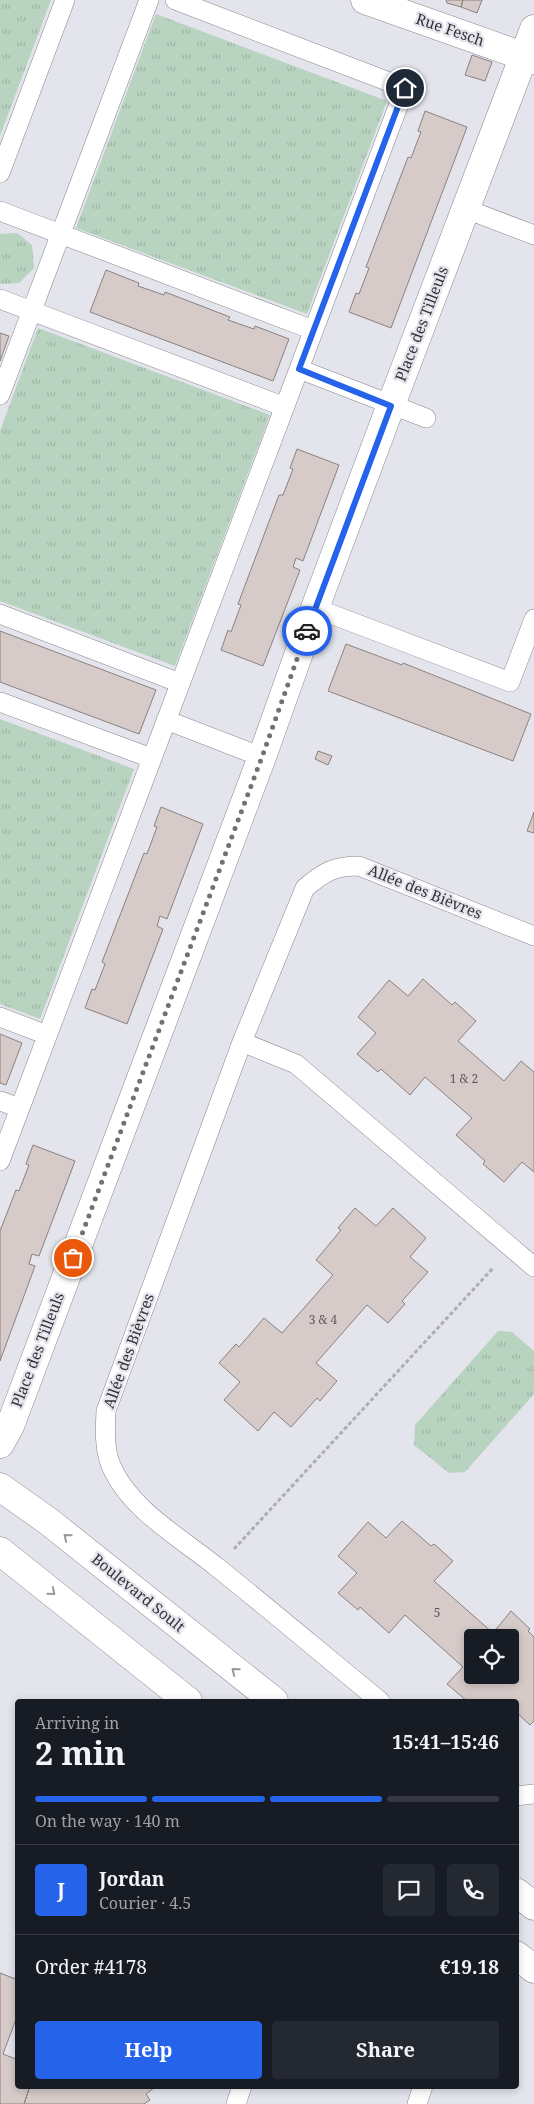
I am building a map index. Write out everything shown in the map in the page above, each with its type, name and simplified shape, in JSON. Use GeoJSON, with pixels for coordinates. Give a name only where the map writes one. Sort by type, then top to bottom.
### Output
{"type":"FeatureCollection","features":[{"type":"Feature","properties":{"kind":"street","name":"Rue Fesch"},"geometry":{"type":"LineString","coordinates":[[365,0],[529,58]]}},
{"type":"Feature","properties":{"kind":"street","name":"Place des Tilleuls"},"geometry":{"type":"LineString","coordinates":[[0,1444],[17,1407],[466,209],[529,58],[534,30]]}},
{"type":"Feature","properties":{"kind":"street","name":"Boulevard Soult"},"geometry":{"type":"LineString","coordinates":[[0,1487],[48,1521],[271,1699]]}},
{"type":"Feature","properties":{"kind":"street"},"geometry":{"type":"LineString","coordinates":[[0,1551],[185,1699]]}},
{"type":"Feature","properties":{"kind":"street"},"geometry":{"type":"LineString","coordinates":[[519,1894],[534,1906]]}},
{"type":"Feature","properties":{"kind":"street"},"geometry":{"type":"LineString","coordinates":[[519,1957],[534,1969]]}},
{"type":"Feature","properties":{"kind":"lane"},"geometry":{"type":"LineString","coordinates":[[0,172],[65,0]]}},
{"type":"Feature","properties":{"kind":"lane"},"geometry":{"type":"LineString","coordinates":[[0,395],[149,0]]}},
{"type":"Feature","properties":{"kind":"lane"},"geometry":{"type":"LineString","coordinates":[[0,1161],[405,88],[175,0]]}},
{"type":"Feature","properties":{"kind":"lane"},"geometry":{"type":"LineString","coordinates":[[466,209],[534,235]]}},
{"type":"Feature","properties":{"kind":"lane"},"geometry":{"type":"LineString","coordinates":[[0,211],[313,330]]}},
{"type":"Feature","properties":{"kind":"lane"},"geometry":{"type":"LineString","coordinates":[[0,299],[285,407]]}},
{"type":"Feature","properties":{"kind":"lane"},"geometry":{"type":"LineString","coordinates":[[299,369],[426,418]]}},
{"type":"Feature","properties":{"kind":"lane"},"geometry":{"type":"LineString","coordinates":[[315,608],[510,682],[534,619]]}},
{"type":"Feature","properties":{"kind":"lane"},"geometry":{"type":"LineString","coordinates":[[0,614],[180,683]]}},
{"type":"Feature","properties":{"kind":"lane"},"geometry":{"type":"LineString","coordinates":[[0,702],[151,758]]}},
{"type":"Feature","properties":{"kind":"lane"},"geometry":{"type":"LineString","coordinates":[[166,720],[262,757]]}},
{"type":"Feature","properties":{"kind":"lane","name":"Allée des Bièvres"},"geometry":{"type":"LineString","coordinates":[[378,1699],[218,1567],[153,1517],[127,1493],[112,1469],[105,1438],[106,1410],[242,1042],[305,888],[321,874],[340,866],[359,866],[534,936]]}},
{"type":"Feature","properties":{"kind":"lane"},"geometry":{"type":"LineString","coordinates":[[0,1017],[47,1035]]}},
{"type":"Feature","properties":{"kind":"lane"},"geometry":{"type":"LineString","coordinates":[[242,1042],[296,1064],[534,1266]]}},
{"type":"Feature","properties":{"kind":"lane"},"geometry":{"type":"LineString","coordinates":[[0,1101],[20,1108]]}},
{"type":"Feature","properties":{"kind":"lane"},"geometry":{"type":"LineString","coordinates":[[519,1796],[534,1794]]}},
{"type":"Feature","properties":{"kind":"lane"},"geometry":{"type":"LineString","coordinates":[[236,2104],[241,2089]]}},
{"type":"Feature","properties":{"kind":"lane"},"geometry":{"type":"LineString","coordinates":[[417,2104],[422,2089]]}},
{"type":"Feature","properties":{"kind":"path"},"geometry":{"type":"LineString","coordinates":[[218,1567],[512,1247]]}},
{"type":"Feature","properties":{"kind":"green space"},"geometry":{"type":"Polygon","coordinates":[[[0,0],[51,0],[0,136],[0,0]]]}},
{"type":"Feature","properties":{"kind":"green space"},"geometry":{"type":"Polygon","coordinates":[[[156,14],[387,101],[307,314],[76,228],[156,14]]]}},
{"type":"Feature","properties":{"kind":"green space"},"geometry":{"type":"Polygon","coordinates":[[[17,233],[32,245],[34,268],[19,283],[0,284],[0,234],[17,233]]]}},
{"type":"Feature","properties":{"kind":"green space"},"geometry":{"type":"Polygon","coordinates":[[[38,328],[270,415],[175,666],[0,601],[0,431],[38,328]]]}},
{"type":"Feature","properties":{"kind":"green space"},"geometry":{"type":"Polygon","coordinates":[[[0,719],[134,769],[40,1019],[0,1004],[0,719]]]}},
{"type":"Feature","properties":{"kind":"green space"},"geometry":{"type":"Polygon","coordinates":[[[498,1331],[512,1332],[534,1351],[534,1394],[465,1472],[449,1473],[414,1445],[415,1425],[498,1331]]]}},
{"type":"Feature","properties":{"kind":"building"},"geometry":{"type":"Polygon","coordinates":[[[446,0],[463,0],[461,7],[447,3],[446,0]]]}},
{"type":"Feature","properties":{"kind":"building"},"geometry":{"type":"Polygon","coordinates":[[[463,0],[482,0],[477,13],[461,7],[463,0]]]}},
{"type":"Feature","properties":{"kind":"building"},"geometry":{"type":"Polygon","coordinates":[[[472,55],[492,62],[485,81],[465,75],[472,55]]]}},
{"type":"Feature","properties":{"kind":"building"},"geometry":{"type":"Polygon","coordinates":[[[425,111],[467,127],[391,328],[349,312],[356,293],[359,294],[369,268],[366,267],[408,157],[411,158],[421,132],[418,131],[425,111]]]}},
{"type":"Feature","properties":{"kind":"building"},"geometry":{"type":"Polygon","coordinates":[[[106,270],[139,283],[138,286],[164,295],[165,292],[230,317],[228,320],[254,329],[255,326],[289,339],[273,381],[90,312],[106,270]]]}},
{"type":"Feature","properties":{"kind":"building"},"geometry":{"type":"Polygon","coordinates":[[[0,333],[9,336],[0,361],[0,333]]]}},
{"type":"Feature","properties":{"kind":"building"},"geometry":{"type":"Polygon","coordinates":[[[297,449],[339,465],[303,561],[296,558],[293,567],[300,570],[263,666],[221,650],[228,630],[231,632],[241,605],[238,604],[279,495],[283,495],[293,469],[290,468],[297,449]]]}},
{"type":"Feature","properties":{"kind":"building"},"geometry":{"type":"Polygon","coordinates":[[[0,631],[156,690],[139,734],[0,682],[0,631]]]}},
{"type":"Feature","properties":{"kind":"building"},"geometry":{"type":"Polygon","coordinates":[[[346,644],[402,665],[403,663],[531,714],[513,761],[328,691],[346,644]]]}},
{"type":"Feature","properties":{"kind":"building"},"geometry":{"type":"Polygon","coordinates":[[[318,751],[332,756],[328,765],[315,759],[318,751]]]}},
{"type":"Feature","properties":{"kind":"building"},"geometry":{"type":"Polygon","coordinates":[[[161,807],[203,824],[167,919],[160,916],[157,926],[163,929],[127,1024],[85,1008],[92,989],[95,990],[105,964],[102,962],[144,853],[147,854],[157,827],[154,826],[161,807]]]}},
{"type":"Feature","properties":{"kind":"building"},"geometry":{"type":"Polygon","coordinates":[[[534,812],[534,833],[527,831],[534,812]]]}},
{"type":"Feature","properties":{"kind":"building"},"geometry":{"type":"Polygon","coordinates":[[[423,979],[452,1005],[455,1002],[476,1021],[458,1041],[504,1081],[521,1061],[534,1072],[534,1172],[522,1162],[504,1182],[483,1164],[485,1161],[456,1135],[472,1118],[425,1077],[410,1095],[381,1069],[378,1072],[357,1054],[376,1033],[358,1017],[389,980],[408,996],[423,979]]]}},
{"type":"Feature","properties":{"kind":"building"},"geometry":{"type":"Polygon","coordinates":[[[0,1034],[22,1043],[6,1085],[0,1083],[0,1034]]]}},
{"type":"Feature","properties":{"kind":"building"},"geometry":{"type":"Polygon","coordinates":[[[33,1145],[75,1161],[39,1256],[32,1254],[29,1264],[35,1266],[0,1361],[0,1231],[16,1190],[19,1191],[29,1165],[26,1164],[33,1145]]]}},
{"type":"Feature","properties":{"kind":"building"},"geometry":{"type":"Polygon","coordinates":[[[355,1208],[376,1226],[393,1208],[426,1238],[410,1257],[428,1272],[402,1301],[405,1304],[388,1323],[367,1305],[316,1363],[337,1381],[320,1401],[317,1398],[291,1427],[274,1412],[258,1431],[224,1400],[240,1382],[219,1363],[236,1344],[239,1347],[264,1318],[282,1333],[333,1275],[316,1260],[341,1230],[338,1228],[355,1208]]]}},
{"type":"Feature","properties":{"kind":"building"},"geometry":{"type":"Polygon","coordinates":[[[402,1521],[431,1546],[434,1544],[453,1561],[434,1581],[488,1629],[464,1629],[464,1684],[519,1684],[519,1629],[496,1629],[511,1611],[530,1629],[528,1631],[534,1637],[534,1721],[530,1725],[519,1715],[519,1699],[465,1699],[447,1684],[463,1667],[405,1615],[389,1633],[360,1607],[358,1610],[338,1593],[357,1573],[338,1556],[368,1522],[386,1538],[402,1521]]]}},
{"type":"Feature","properties":{"kind":"building"},"geometry":{"type":"Polygon","coordinates":[[[0,1973],[15,1979],[15,2022],[3,2054],[15,2059],[15,2089],[29,2089],[24,2104],[0,2104],[0,1973]]]}},
{"type":"Feature","properties":{"kind":"building"},"geometry":{"type":"Polygon","coordinates":[[[29,2089],[152,2089],[146,2094],[150,2100],[144,2104],[24,2104],[29,2089]]]}},
{"type":"Feature","properties":{"kind":"way so far"},"geometry":{"type":"LineString","coordinates":[[73,1258],[262,757],[307,631]]}},
{"type":"Feature","properties":{"kind":"route"},"geometry":{"type":"LineString","coordinates":[[307,631],[391,406],[299,369],[405,88]]}}]}
